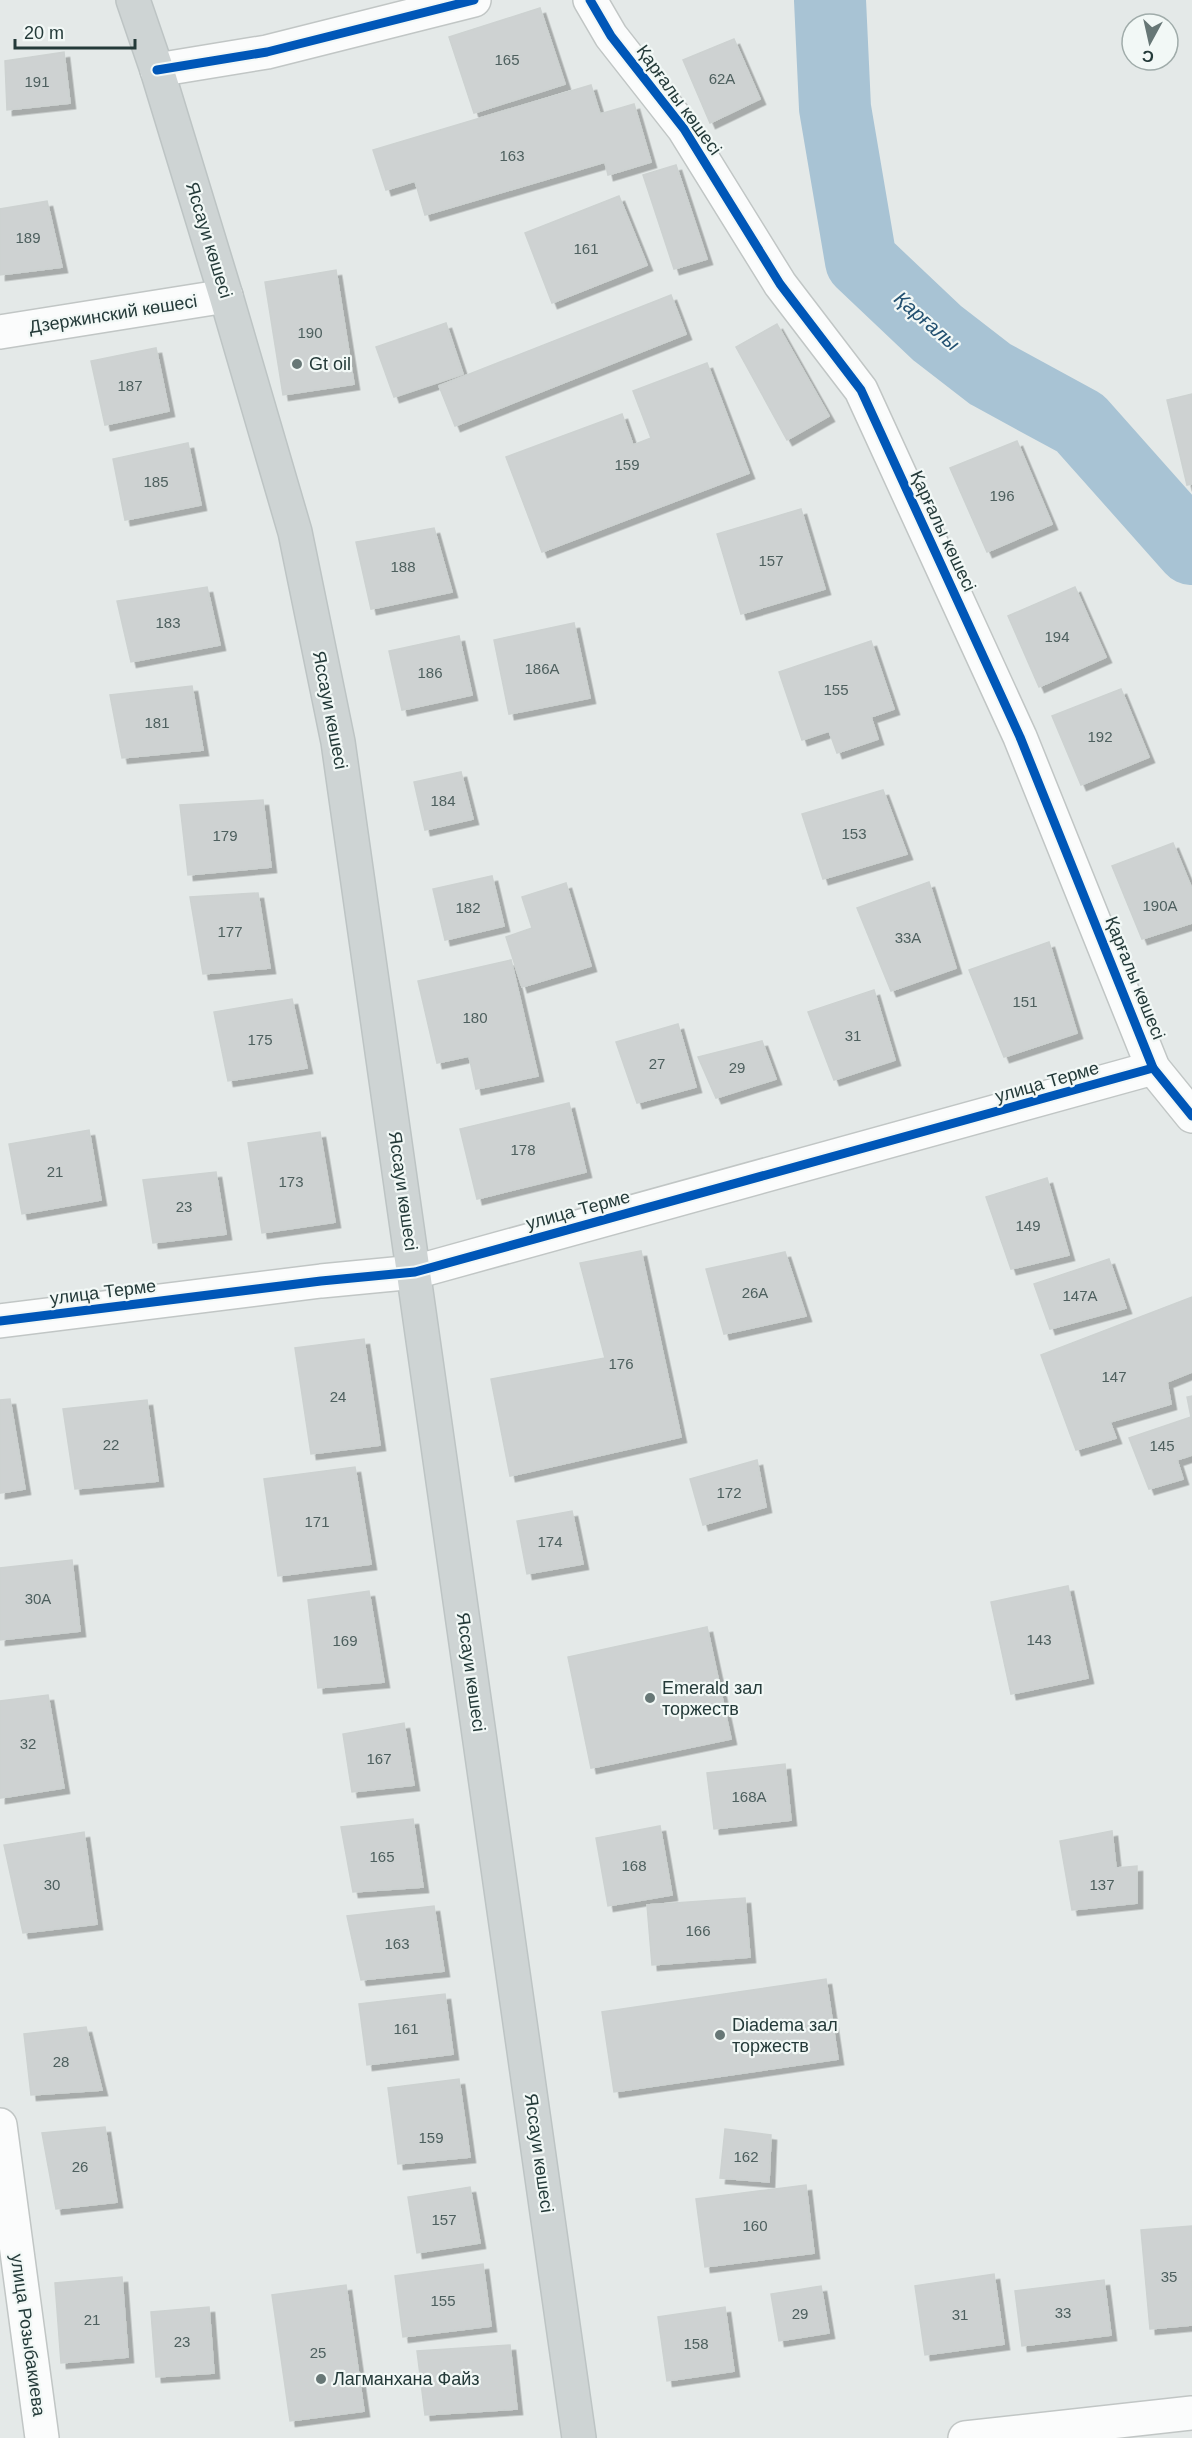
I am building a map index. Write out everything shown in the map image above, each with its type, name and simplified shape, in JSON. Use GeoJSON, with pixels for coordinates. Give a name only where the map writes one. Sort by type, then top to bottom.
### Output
{"type":"FeatureCollection","features":[{"type":"Feature","properties":{"kind":"main road","name":"Яссауи көшесі"},"geometry":{"type":"LineString","coordinates":[[133,0],[157,70],[226,296],[295,532],[338,742],[579,2438]]}},
{"type":"Feature","properties":{"kind":"street"},"geometry":{"type":"LineString","coordinates":[[157,70],[267,52],[474,0]]}},
{"type":"Feature","properties":{"kind":"street","name":"Қарғалы көшесі"},"geometry":{"type":"LineString","coordinates":[[590,0],[611,36],[684,129],[780,284],[861,390],[1020,737],[1153,1068],[1192,1116]]}},
{"type":"Feature","properties":{"kind":"street","name":"Дзержинский көшесі"},"geometry":{"type":"LineString","coordinates":[[0,332],[226,296]]}},
{"type":"Feature","properties":{"kind":"street","name":"улица Терме"},"geometry":{"type":"LineString","coordinates":[[0,1321],[321,1281],[415,1272],[1153,1068]]}},
{"type":"Feature","properties":{"kind":"street","name":"улица Розыбакиева"},"geometry":{"type":"LineString","coordinates":[[0,2125],[42,2438]]}},
{"type":"Feature","properties":{"kind":"street"},"geometry":{"type":"LineString","coordinates":[[965,2438],[1192,2413]]}},
{"type":"Feature","properties":{"kind":"building"},"geometry":{"type":"Polygon","coordinates":[[[540,8],[565,84],[474,113],[449,37],[540,8]]]}},
{"type":"Feature","properties":{"kind":"building"},"geometry":{"type":"Polygon","coordinates":[[[734,39],[760,99],[710,123],[683,60],[734,39]]]}},
{"type":"Feature","properties":{"kind":"building"},"geometry":{"type":"Polygon","coordinates":[[[64,52],[70,103],[7,110],[5,61],[64,52]]]}},
{"type":"Feature","properties":{"kind":"building"},"geometry":{"type":"Polygon","coordinates":[[[591,85],[600,114],[634,104],[651,162],[608,175],[605,162],[425,215],[415,181],[386,190],[373,150],[591,85]]]}},
{"type":"Feature","properties":{"kind":"building"},"geometry":{"type":"Polygon","coordinates":[[[676,165],[707,259],[674,269],[643,175],[676,165]]]}},
{"type":"Feature","properties":{"kind":"building"},"geometry":{"type":"Polygon","coordinates":[[[619,196],[647,265],[552,303],[525,233],[619,196]]]}},
{"type":"Feature","properties":{"kind":"building"},"geometry":{"type":"Polygon","coordinates":[[[47,201],[62,267],[0,275],[0,209],[47,201]]]}},
{"type":"Feature","properties":{"kind":"building"},"geometry":{"type":"Polygon","coordinates":[[[336,270],[354,384],[283,395],[265,282],[336,270]]]}},
{"type":"Feature","properties":{"kind":"building"},"geometry":{"type":"Polygon","coordinates":[[[671,295],[686,334],[455,426],[439,386],[671,295]]]}},
{"type":"Feature","properties":{"kind":"building"},"geometry":{"type":"Polygon","coordinates":[[[446,323],[463,374],[394,397],[376,347],[446,323]]]}},
{"type":"Feature","properties":{"kind":"building"},"geometry":{"type":"Polygon","coordinates":[[[777,324],[829,416],[787,440],[736,347],[777,324]]]}},
{"type":"Feature","properties":{"kind":"building"},"geometry":{"type":"Polygon","coordinates":[[[156,348],[169,411],[105,425],[91,361],[156,348]]]}},
{"type":"Feature","properties":{"kind":"building"},"geometry":{"type":"Polygon","coordinates":[[[707,363],[749,473],[542,552],[506,457],[622,414],[633,445],[651,438],[633,391],[707,363]]]}},
{"type":"Feature","properties":{"kind":"building"},"geometry":{"type":"Polygon","coordinates":[[[1192,394],[1192,484],[1187,485],[1167,400],[1192,394]]]}},
{"type":"Feature","properties":{"kind":"building"},"geometry":{"type":"Polygon","coordinates":[[[1017,441],[1052,524],[987,552],[950,468],[1017,441]]]}},
{"type":"Feature","properties":{"kind":"building"},"geometry":{"type":"Polygon","coordinates":[[[188,443],[201,505],[125,520],[113,459],[188,443]]]}},
{"type":"Feature","properties":{"kind":"building"},"geometry":{"type":"Polygon","coordinates":[[[801,509],[825,589],[741,614],[717,534],[801,509]]]}},
{"type":"Feature","properties":{"kind":"building"},"geometry":{"type":"Polygon","coordinates":[[[434,528],[452,592],[371,609],[356,542],[434,528]]]}},
{"type":"Feature","properties":{"kind":"building"},"geometry":{"type":"Polygon","coordinates":[[[207,587],[220,645],[131,662],[117,601],[207,587]]]}},
{"type":"Feature","properties":{"kind":"building"},"geometry":{"type":"Polygon","coordinates":[[[1075,587],[1106,657],[1039,687],[1008,616],[1075,587]]]}},
{"type":"Feature","properties":{"kind":"building"},"geometry":{"type":"Polygon","coordinates":[[[574,623],[590,698],[509,714],[494,640],[574,623]]]}},
{"type":"Feature","properties":{"kind":"building"},"geometry":{"type":"Polygon","coordinates":[[[459,636],[472,695],[402,710],[389,651],[459,636]]]}},
{"type":"Feature","properties":{"kind":"building"},"geometry":{"type":"Polygon","coordinates":[[[871,641],[894,709],[871,717],[878,739],[837,753],[829,731],[802,740],[779,672],[871,641]]]}},
{"type":"Feature","properties":{"kind":"building"},"geometry":{"type":"Polygon","coordinates":[[[192,686],[203,750],[122,758],[110,695],[192,686]]]}},
{"type":"Feature","properties":{"kind":"building"},"geometry":{"type":"Polygon","coordinates":[[[1121,689],[1149,757],[1081,785],[1052,716],[1121,689]]]}},
{"type":"Feature","properties":{"kind":"building"},"geometry":{"type":"Polygon","coordinates":[[[461,772],[473,819],[425,830],[414,782],[461,772]]]}},
{"type":"Feature","properties":{"kind":"building"},"geometry":{"type":"Polygon","coordinates":[[[883,790],[907,854],[823,879],[802,814],[883,790]]]}},
{"type":"Feature","properties":{"kind":"building"},"geometry":{"type":"Polygon","coordinates":[[[263,800],[271,867],[188,875],[180,805],[263,800]]]}},
{"type":"Feature","properties":{"kind":"building"},"geometry":{"type":"Polygon","coordinates":[[[1173,843],[1192,889],[1192,923],[1142,939],[1112,866],[1173,843]]]}},
{"type":"Feature","properties":{"kind":"building"},"geometry":{"type":"Polygon","coordinates":[[[492,876],[504,926],[445,940],[433,889],[492,876]]]}},
{"type":"Feature","properties":{"kind":"building"},"geometry":{"type":"Polygon","coordinates":[[[929,882],[956,968],[891,991],[857,908],[929,882]]]}},
{"type":"Feature","properties":{"kind":"building"},"geometry":{"type":"Polygon","coordinates":[[[566,883],[591,966],[522,987],[506,937],[532,928],[522,897],[566,883]]]}},
{"type":"Feature","properties":{"kind":"building"},"geometry":{"type":"Polygon","coordinates":[[[258,893],[270,968],[203,974],[190,897],[258,893]]]}},
{"type":"Feature","properties":{"kind":"building"},"geometry":{"type":"Polygon","coordinates":[[[1049,942],[1077,1033],[1004,1057],[969,970],[1049,942]]]}},
{"type":"Feature","properties":{"kind":"building"},"geometry":{"type":"Polygon","coordinates":[[[511,960],[538,1076],[476,1089],[469,1056],[437,1063],[418,981],[511,960]]]}},
{"type":"Feature","properties":{"kind":"building"},"geometry":{"type":"Polygon","coordinates":[[[874,990],[895,1060],[834,1080],[808,1012],[874,990]]]}},
{"type":"Feature","properties":{"kind":"building"},"geometry":{"type":"Polygon","coordinates":[[[292,999],[307,1068],[228,1081],[214,1012],[292,999]]]}},
{"type":"Feature","properties":{"kind":"building"},"geometry":{"type":"Polygon","coordinates":[[[678,1024],[696,1087],[637,1103],[616,1042],[678,1024]]]}},
{"type":"Feature","properties":{"kind":"building"},"geometry":{"type":"Polygon","coordinates":[[[762,1041],[776,1079],[716,1098],[698,1057],[762,1041]]]}},
{"type":"Feature","properties":{"kind":"building"},"geometry":{"type":"Polygon","coordinates":[[[569,1103],[586,1172],[477,1199],[460,1129],[569,1103]]]}},
{"type":"Feature","properties":{"kind":"building"},"geometry":{"type":"Polygon","coordinates":[[[89,1130],[101,1200],[22,1214],[9,1144],[89,1130]]]}},
{"type":"Feature","properties":{"kind":"building"},"geometry":{"type":"Polygon","coordinates":[[[320,1132],[335,1222],[262,1233],[248,1143],[320,1132]]]}},
{"type":"Feature","properties":{"kind":"building"},"geometry":{"type":"Polygon","coordinates":[[[216,1172],[226,1234],[153,1243],[143,1180],[216,1172]]]}},
{"type":"Feature","properties":{"kind":"building"},"geometry":{"type":"Polygon","coordinates":[[[1047,1178],[1069,1255],[1011,1269],[986,1197],[1047,1178]]]}},
{"type":"Feature","properties":{"kind":"building"},"geometry":{"type":"Polygon","coordinates":[[[641,1251],[681,1437],[510,1476],[491,1379],[605,1358],[580,1263],[641,1251]]]}},
{"type":"Feature","properties":{"kind":"building"},"geometry":{"type":"Polygon","coordinates":[[[785,1252],[806,1316],[724,1334],[706,1269],[785,1252]]]}},
{"type":"Feature","properties":{"kind":"building"},"geometry":{"type":"Polygon","coordinates":[[[1109,1259],[1126,1308],[1050,1329],[1034,1284],[1109,1259]]]}},
{"type":"Feature","properties":{"kind":"building"},"geometry":{"type":"Polygon","coordinates":[[[1192,1297],[1192,1372],[1167,1382],[1171,1404],[1110,1422],[1116,1438],[1076,1450],[1041,1355],[1192,1297]]]}},
{"type":"Feature","properties":{"kind":"building"},"geometry":{"type":"Polygon","coordinates":[[[364,1339],[380,1445],[311,1454],[295,1348],[364,1339]]]}},
{"type":"Feature","properties":{"kind":"building"},"geometry":{"type":"Polygon","coordinates":[[[1192,1396],[1192,1455],[1177,1460],[1183,1479],[1149,1489],[1129,1438],[1191,1417],[1187,1397],[1192,1396]]]}},
{"type":"Feature","properties":{"kind":"building"},"geometry":{"type":"Polygon","coordinates":[[[10,1399],[25,1489],[0,1493],[0,1400],[10,1399]]]}},
{"type":"Feature","properties":{"kind":"building"},"geometry":{"type":"Polygon","coordinates":[[[147,1400],[158,1481],[75,1489],[63,1409],[147,1400]]]}},
{"type":"Feature","properties":{"kind":"building"},"geometry":{"type":"Polygon","coordinates":[[[757,1460],[766,1507],[703,1525],[690,1479],[757,1460]]]}},
{"type":"Feature","properties":{"kind":"building"},"geometry":{"type":"Polygon","coordinates":[[[355,1467],[371,1564],[278,1576],[264,1479],[355,1467]]]}},
{"type":"Feature","properties":{"kind":"building"},"geometry":{"type":"Polygon","coordinates":[[[572,1511],[583,1564],[527,1574],[517,1521],[572,1511]]]}},
{"type":"Feature","properties":{"kind":"building"},"geometry":{"type":"Polygon","coordinates":[[[72,1560],[80,1631],[0,1640],[0,1568],[72,1560]]]}},
{"type":"Feature","properties":{"kind":"building"},"geometry":{"type":"Polygon","coordinates":[[[1068,1586],[1088,1678],[1011,1694],[991,1602],[1068,1586]]]}},
{"type":"Feature","properties":{"kind":"building"},"geometry":{"type":"Polygon","coordinates":[[[369,1591],[384,1682],[318,1688],[308,1600],[369,1591]]]}},
{"type":"Feature","properties":{"kind":"building","name":"Emerald зал торжеств"},"geometry":{"type":"Polygon","coordinates":[[[707,1627],[731,1739],[591,1768],[568,1657],[707,1627]]]}},
{"type":"Feature","properties":{"kind":"building"},"geometry":{"type":"Polygon","coordinates":[[[48,1695],[64,1788],[0,1798],[0,1701],[48,1695]]]}},
{"type":"Feature","properties":{"kind":"building"},"geometry":{"type":"Polygon","coordinates":[[[404,1723],[414,1785],[352,1792],[343,1734],[404,1723]]]}},
{"type":"Feature","properties":{"kind":"building"},"geometry":{"type":"Polygon","coordinates":[[[785,1764],[791,1820],[714,1829],[707,1773],[785,1764]]]}},
{"type":"Feature","properties":{"kind":"building"},"geometry":{"type":"Polygon","coordinates":[[[413,1819],[423,1887],[353,1892],[341,1827],[413,1819]]]}},
{"type":"Feature","properties":{"kind":"building"},"geometry":{"type":"Polygon","coordinates":[[[660,1826],[672,1895],[608,1906],[596,1838],[660,1826]]]}},
{"type":"Feature","properties":{"kind":"building"},"geometry":{"type":"Polygon","coordinates":[[[1112,1831],[1116,1868],[1137,1866],[1137,1903],[1072,1910],[1060,1841],[1112,1831]]]}},
{"type":"Feature","properties":{"kind":"building"},"geometry":{"type":"Polygon","coordinates":[[[84,1832],[97,1924],[23,1933],[4,1845],[84,1832]]]}},
{"type":"Feature","properties":{"kind":"building"},"geometry":{"type":"Polygon","coordinates":[[[745,1898],[750,1957],[652,1965],[647,1905],[745,1898]]]}},
{"type":"Feature","properties":{"kind":"building"},"geometry":{"type":"Polygon","coordinates":[[[434,1906],[444,1971],[361,1980],[347,1916],[434,1906]]]}},
{"type":"Feature","properties":{"kind":"building","name":"Diadema зал торжеств"},"geometry":{"type":"Polygon","coordinates":[[[826,1979],[838,2059],[614,2092],[602,2012],[826,1979]]]}},
{"type":"Feature","properties":{"kind":"building"},"geometry":{"type":"Polygon","coordinates":[[[445,1994],[453,2054],[367,2065],[359,2004],[445,1994]]]}},
{"type":"Feature","properties":{"kind":"building"},"geometry":{"type":"Polygon","coordinates":[[[86,2027],[102,2090],[31,2095],[24,2034],[86,2027]]]}},
{"type":"Feature","properties":{"kind":"building"},"geometry":{"type":"Polygon","coordinates":[[[459,2079],[470,2157],[398,2164],[388,2088],[459,2079]]]}},
{"type":"Feature","properties":{"kind":"building"},"geometry":{"type":"Polygon","coordinates":[[[105,2127],[117,2202],[56,2209],[42,2133],[105,2127]]]}},
{"type":"Feature","properties":{"kind":"building"},"geometry":{"type":"Polygon","coordinates":[[[725,2129],[771,2135],[769,2182],[720,2178],[725,2129]]]}},
{"type":"Feature","properties":{"kind":"building"},"geometry":{"type":"Polygon","coordinates":[[[806,2185],[814,2253],[705,2267],[696,2199],[806,2185]]]}},
{"type":"Feature","properties":{"kind":"building"},"geometry":{"type":"Polygon","coordinates":[[[470,2187],[480,2243],[417,2253],[408,2197],[470,2187]]]}},
{"type":"Feature","properties":{"kind":"building"},"geometry":{"type":"Polygon","coordinates":[[[1192,2226],[1192,2325],[1150,2329],[1141,2230],[1192,2226]]]}},
{"type":"Feature","properties":{"kind":"building"},"geometry":{"type":"Polygon","coordinates":[[[483,2264],[491,2326],[403,2337],[395,2276],[483,2264]]]}},
{"type":"Feature","properties":{"kind":"building"},"geometry":{"type":"Polygon","coordinates":[[[994,2274],[1004,2344],[925,2355],[915,2286],[994,2274]]]}},
{"type":"Feature","properties":{"kind":"building"},"geometry":{"type":"Polygon","coordinates":[[[122,2277],[128,2357],[61,2363],[55,2283],[122,2277]]]}},
{"type":"Feature","properties":{"kind":"building"},"geometry":{"type":"Polygon","coordinates":[[[1104,2280],[1111,2335],[1022,2346],[1015,2291],[1104,2280]]]}},
{"type":"Feature","properties":{"kind":"building"},"geometry":{"type":"Polygon","coordinates":[[[346,2285],[364,2411],[290,2421],[272,2295],[346,2285]]]}},
{"type":"Feature","properties":{"kind":"building"},"geometry":{"type":"Polygon","coordinates":[[[821,2286],[829,2333],[779,2341],[771,2294],[821,2286]]]}},
{"type":"Feature","properties":{"kind":"building"},"geometry":{"type":"Polygon","coordinates":[[[209,2307],[214,2373],[156,2377],[151,2312],[209,2307]]]}},
{"type":"Feature","properties":{"kind":"building"},"geometry":{"type":"Polygon","coordinates":[[[725,2307],[734,2371],[667,2381],[658,2317],[725,2307]]]}},
{"type":"Feature","properties":{"kind":"building"},"geometry":{"type":"Polygon","coordinates":[[[510,2345],[517,2409],[425,2415],[417,2351],[510,2345]]]}},
{"type":"Feature","properties":{"kind":"waterway","name":"Қарғалы"},"geometry":{"type":"LineString","coordinates":[[830,0],[835,108],[861,261],[937,333],[990,374],[1080,423],[1192,549]]}},
{"type":"Feature","properties":{"kind":"cycle path"},"geometry":{"type":"LineString","coordinates":[[157,70],[267,52],[474,0]]}},
{"type":"Feature","properties":{"kind":"cycle path"},"geometry":{"type":"LineString","coordinates":[[590,0],[611,36],[684,129],[780,284],[861,390],[1020,737],[1153,1068],[1192,1116]]}},
{"type":"Feature","properties":{"kind":"cycle path"},"geometry":{"type":"LineString","coordinates":[[0,1321],[321,1281],[415,1272],[1153,1068]]}},
{"type":"Feature","properties":{"kind":"place","name":"Gt oil"},"geometry":{"type":"Point","coordinates":[297,364]}},
{"type":"Feature","properties":{"kind":"place","name":"Emerald зал торжеств"},"geometry":{"type":"Point","coordinates":[650,1698]}},
{"type":"Feature","properties":{"kind":"place","name":"Diadema зал торжеств"},"geometry":{"type":"Point","coordinates":[720,2035]}},
{"type":"Feature","properties":{"kind":"place","name":"Лагманхана Файз"},"geometry":{"type":"Point","coordinates":[321,2379]}}]}
